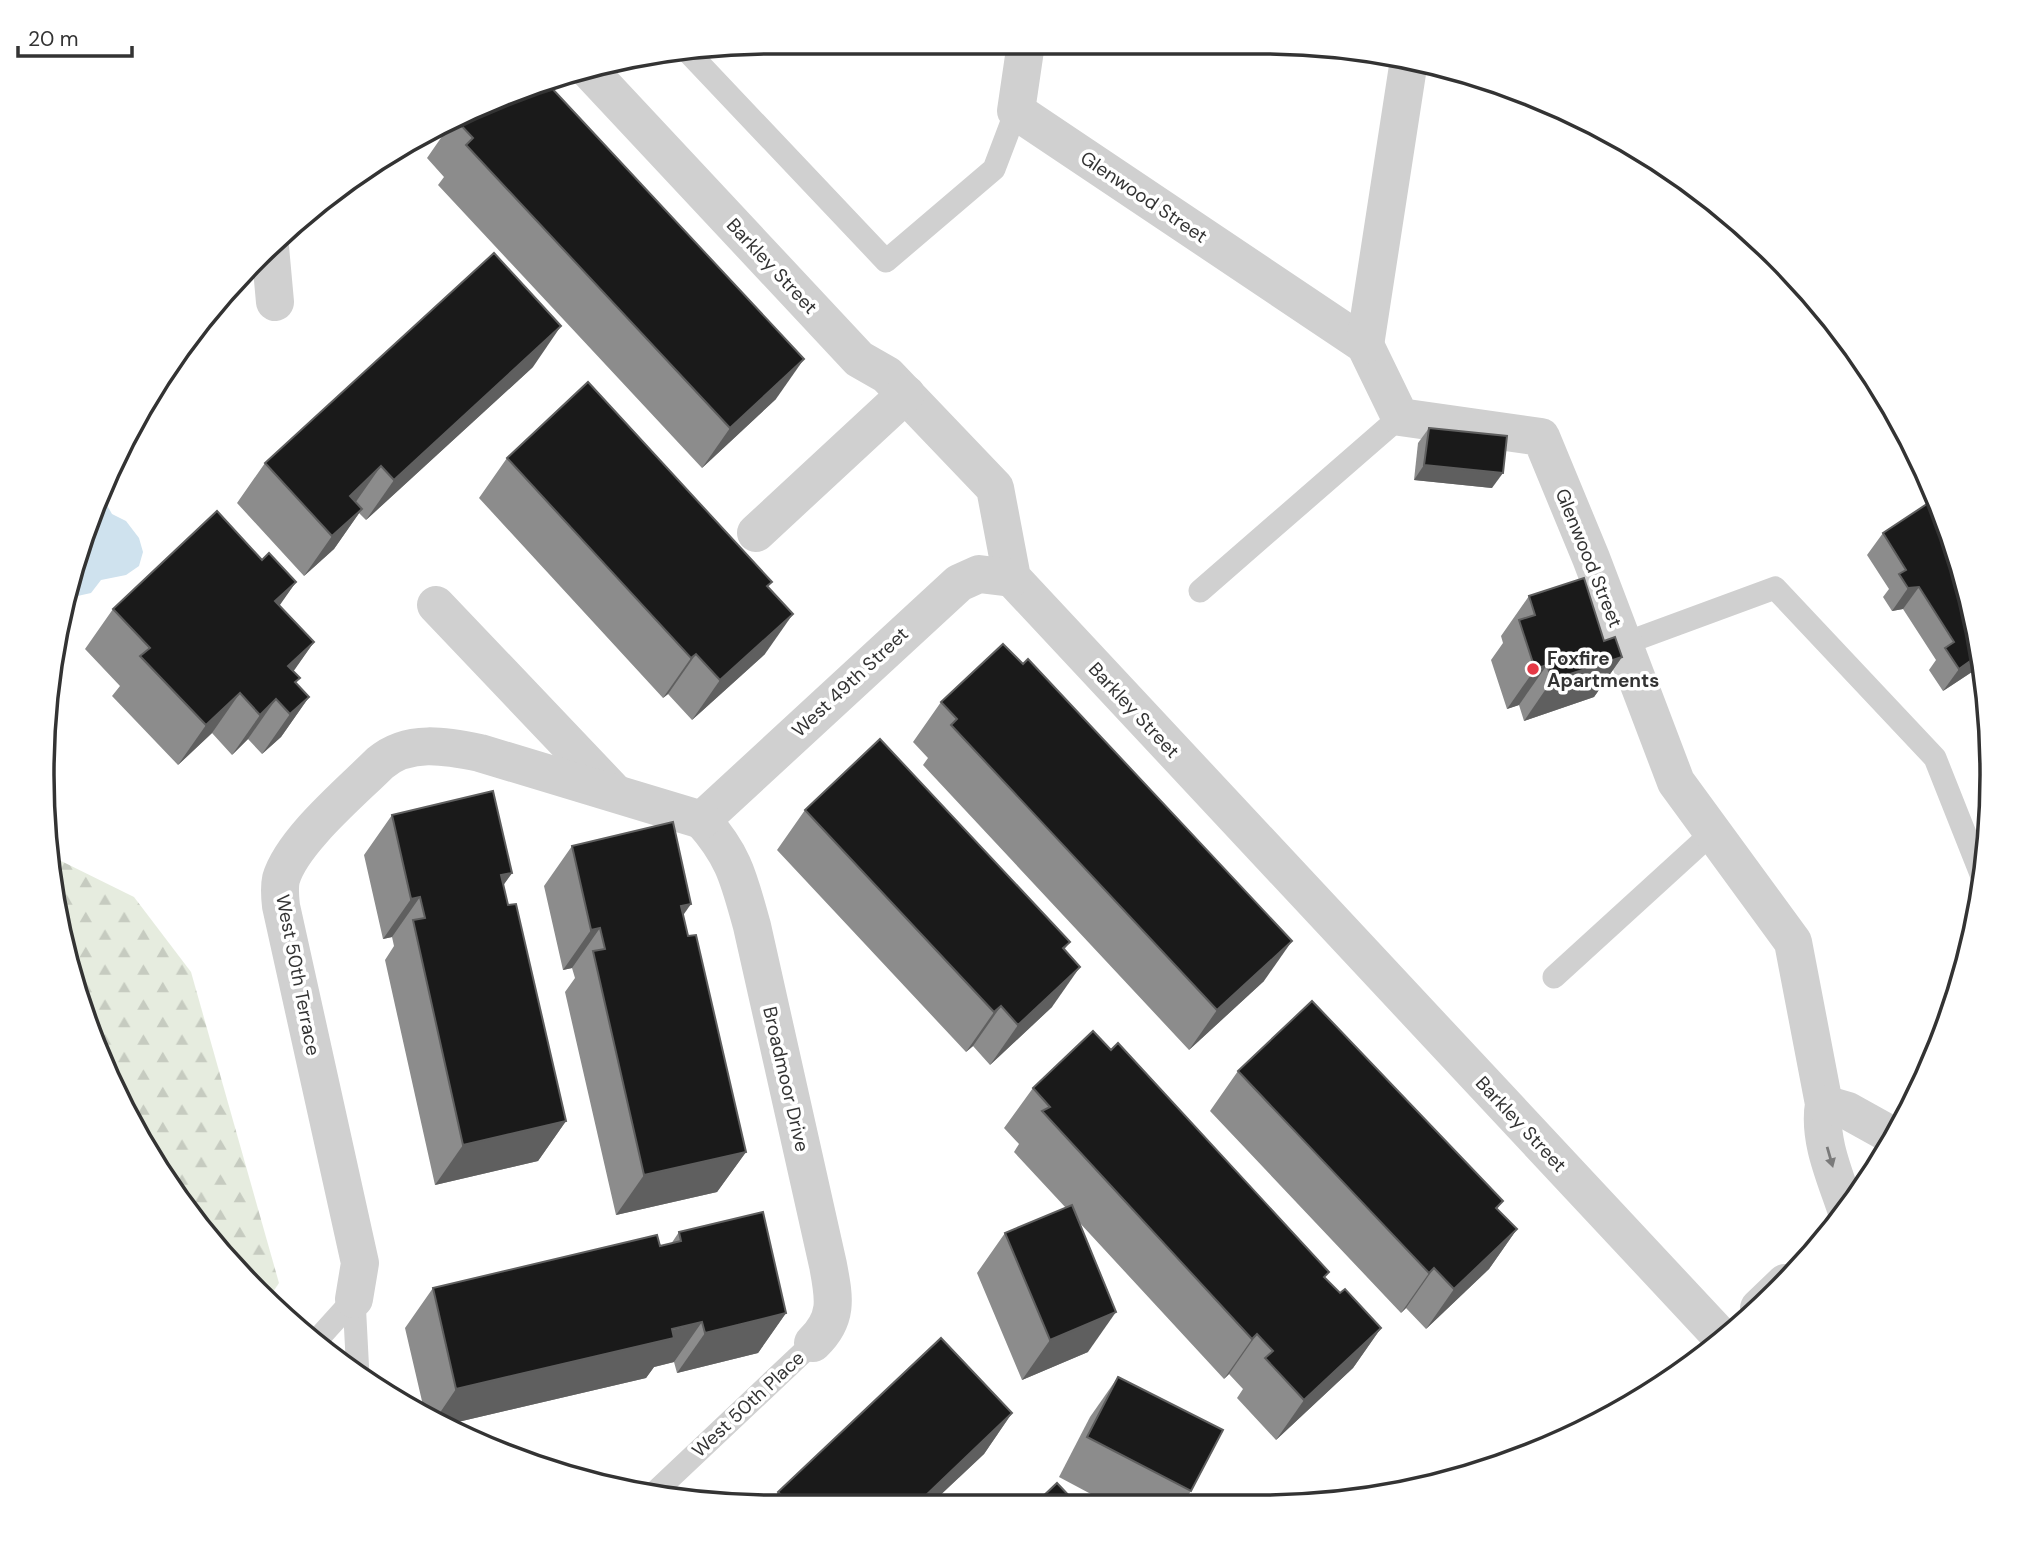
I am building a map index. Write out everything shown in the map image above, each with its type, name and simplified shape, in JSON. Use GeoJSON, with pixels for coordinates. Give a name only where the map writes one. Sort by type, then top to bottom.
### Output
{"type":"FeatureCollection","features":[{"type":"Feature","properties":{"kind":"street"},"geometry":{"type":"LineString","coordinates":[[1016,111],[1024,54]]}},
{"type":"Feature","properties":{"kind":"street"},"geometry":{"type":"LineString","coordinates":[[1400,417],[1365,345],[1407,70]]}},
{"type":"Feature","properties":{"kind":"street","name":"Barkley Street"},"geometry":{"type":"LineString","coordinates":[[596,77],[859,359],[887,375],[995,488],[1012,578],[1716,1331]]}},
{"type":"Feature","properties":{"kind":"street","name":"Glenwood Street"},"geometry":{"type":"LineString","coordinates":[[1016,111],[1365,345]]}},
{"type":"Feature","properties":{"kind":"street"},"geometry":{"type":"LineString","coordinates":[[271,259],[275,302]]}},
{"type":"Feature","properties":{"kind":"street"},"geometry":{"type":"LineString","coordinates":[[756,533],[906,394]]}},
{"type":"Feature","properties":{"kind":"street","name":"Glenwood Street"},"geometry":{"type":"LineString","coordinates":[[1400,417],[1541,438],[1676,782],[1793,942],[1824,1104],[1824,1136],[1842,1197]]}},
{"type":"Feature","properties":{"kind":"street","name":"West 49th Street"},"geometry":{"type":"LineString","coordinates":[[702,820],[959,583],[972,575],[985,573],[1012,578]]}},
{"type":"Feature","properties":{"kind":"street"},"geometry":{"type":"LineString","coordinates":[[436,604],[617,794]]}},
{"type":"Feature","properties":{"kind":"street","name":"West 50th Terrace"},"geometry":{"type":"LineString","coordinates":[[354,1300],[360,1263],[281,906],[280,883],[292,856],[311,832],[390,754],[420,746],[458,748],[702,820]]}},
{"type":"Feature","properties":{"kind":"street","name":"Broadmoor Drive"},"geometry":{"type":"LineString","coordinates":[[702,820],[725,848],[737,873],[828,1265],[833,1300],[831,1323],[813,1343]]}},
{"type":"Feature","properties":{"kind":"street"},"geometry":{"type":"LineString","coordinates":[[1824,1104],[1848,1111],[1885,1131]]}},
{"type":"Feature","properties":{"kind":"lane"},"geometry":{"type":"LineString","coordinates":[[694,59],[886,261],[994,169],[1016,111]]}},
{"type":"Feature","properties":{"kind":"lane"},"geometry":{"type":"LineString","coordinates":[[1200,592],[1400,417]]}},
{"type":"Feature","properties":{"kind":"lane"},"geometry":{"type":"LineString","coordinates":[[1623,644],[1775,588],[1935,758],[1975,859]]}},
{"type":"Feature","properties":{"kind":"lane"},"geometry":{"type":"LineString","coordinates":[[1554,977],[1713,832]]}},
{"type":"Feature","properties":{"kind":"lane"},"geometry":{"type":"LineString","coordinates":[[322,1334],[354,1300]]}},
{"type":"Feature","properties":{"kind":"lane"},"geometry":{"type":"LineString","coordinates":[[354,1300],[357,1361]]}},
{"type":"Feature","properties":{"kind":"lane","name":"West 50th Place"},"geometry":{"type":"LineString","coordinates":[[662,1486],[813,1343]]}},
{"type":"Feature","properties":{"kind":"green space"},"geometry":{"type":"Polygon","coordinates":[[[59,860],[134,897],[191,972],[279,1283],[273,1292],[203,1213],[151,1135],[129,1093],[92,1006],[68,915],[59,860]]]}},
{"type":"Feature","properties":{"kind":"water"},"geometry":{"type":"Polygon","coordinates":[[[107,505],[112,514],[126,521],[139,538],[143,552],[139,566],[126,575],[101,580],[91,593],[77,596],[92,543],[107,505]]]}},
{"type":"Feature","properties":{"kind":"building"},"geometry":{"type":"Polygon","coordinates":[[[553,89],[804,359],[730,428],[466,145],[473,138],[462,126],[553,89]]]}},
{"type":"Feature","properties":{"kind":"building"},"geometry":{"type":"Polygon","coordinates":[[[494,253],[561,326],[394,480],[381,466],[350,496],[362,509],[332,536],[265,463],[494,253]]]}},
{"type":"Feature","properties":{"kind":"building"},"geometry":{"type":"Polygon","coordinates":[[[588,382],[772,582],[767,586],[793,614],[720,680],[696,654],[691,658],[507,458],[588,382]]]}},
{"type":"Feature","properties":{"kind":"building"},"geometry":{"type":"Polygon","coordinates":[[[1429,428],[1507,436],[1503,473],[1424,465],[1429,428]]]}},
{"type":"Feature","properties":{"kind":"building"},"geometry":{"type":"Polygon","coordinates":[[[1927,504],[1942,543],[1966,634],[1971,661],[1959,669],[1945,648],[1954,642],[1919,587],[1908,588],[1899,574],[1906,570],[1883,533],[1927,504]]]}},
{"type":"Feature","properties":{"kind":"building"},"geometry":{"type":"Polygon","coordinates":[[[217,511],[262,560],[269,553],[296,582],[275,601],[314,642],[288,666],[300,678],[295,682],[309,697],[290,714],[276,699],[260,715],[240,693],[206,725],[140,656],[150,648],[113,609],[217,511]]]}},
{"type":"Feature","properties":{"kind":"building"},"geometry":{"type":"Polygon","coordinates":[[[1584,578],[1604,641],[1615,637],[1622,657],[1552,680],[1547,665],[1535,669],[1519,620],[1535,615],[1529,596],[1584,578]]]}},
{"type":"Feature","properties":{"kind":"building"},"geometry":{"type":"Polygon","coordinates":[[[1003,644],[1023,664],[1028,659],[1292,941],[1217,1010],[951,725],[957,719],[941,702],[1003,644]]]}},
{"type":"Feature","properties":{"kind":"building"},"geometry":{"type":"Polygon","coordinates":[[[880,739],[1070,942],[1063,948],[1080,967],[1018,1025],[1001,1006],[994,1012],[805,810],[880,739]]]}},
{"type":"Feature","properties":{"kind":"building"},"geometry":{"type":"Polygon","coordinates":[[[493,791],[512,873],[501,875],[508,905],[516,904],[566,1121],[463,1145],[413,920],[425,918],[420,897],[411,899],[392,815],[493,791]]]}},
{"type":"Feature","properties":{"kind":"building"},"geometry":{"type":"Polygon","coordinates":[[[673,822],[691,904],[681,906],[688,936],[696,935],[746,1152],[644,1175],[593,951],[605,949],[600,928],[591,930],[572,846],[673,822]]]}},
{"type":"Feature","properties":{"kind":"building"},"geometry":{"type":"Polygon","coordinates":[[[1312,1001],[1503,1201],[1496,1208],[1517,1229],[1454,1289],[1434,1268],[1429,1273],[1238,1071],[1312,1001]]]}},
{"type":"Feature","properties":{"kind":"building"},"geometry":{"type":"Polygon","coordinates":[[[1093,1031],[1111,1050],[1118,1043],[1329,1272],[1324,1277],[1340,1293],[1345,1289],[1381,1328],[1304,1400],[1265,1358],[1273,1351],[1257,1334],[1252,1339],[1042,1111],[1050,1107],[1033,1088],[1093,1031]]]}},
{"type":"Feature","properties":{"kind":"building"},"geometry":{"type":"Polygon","coordinates":[[[1072,1205],[1116,1312],[1050,1340],[1005,1233],[1072,1205]]]}},
{"type":"Feature","properties":{"kind":"building"},"geometry":{"type":"Polygon","coordinates":[[[763,1212],[786,1313],[705,1333],[702,1322],[672,1329],[674,1338],[456,1389],[433,1288],[657,1235],[660,1246],[681,1241],[679,1232],[763,1212]]]}},
{"type":"Feature","properties":{"kind":"building"},"geometry":{"type":"Polygon","coordinates":[[[941,1338],[1012,1413],[926,1495],[781,1495],[778,1492],[941,1338]]]}},
{"type":"Feature","properties":{"kind":"building"},"geometry":{"type":"Polygon","coordinates":[[[1118,1377],[1223,1430],[1191,1491],[1087,1437],[1118,1377]]]}},
{"type":"Feature","properties":{"kind":"building"},"geometry":{"type":"Polygon","coordinates":[[[1057,1483],[1068,1495],[1044,1495],[1057,1483]]]}},
{"type":"Feature","properties":{"kind":"place","name":"Foxfire Apartments"},"geometry":{"type":"Point","coordinates":[1533,669]}}]}
